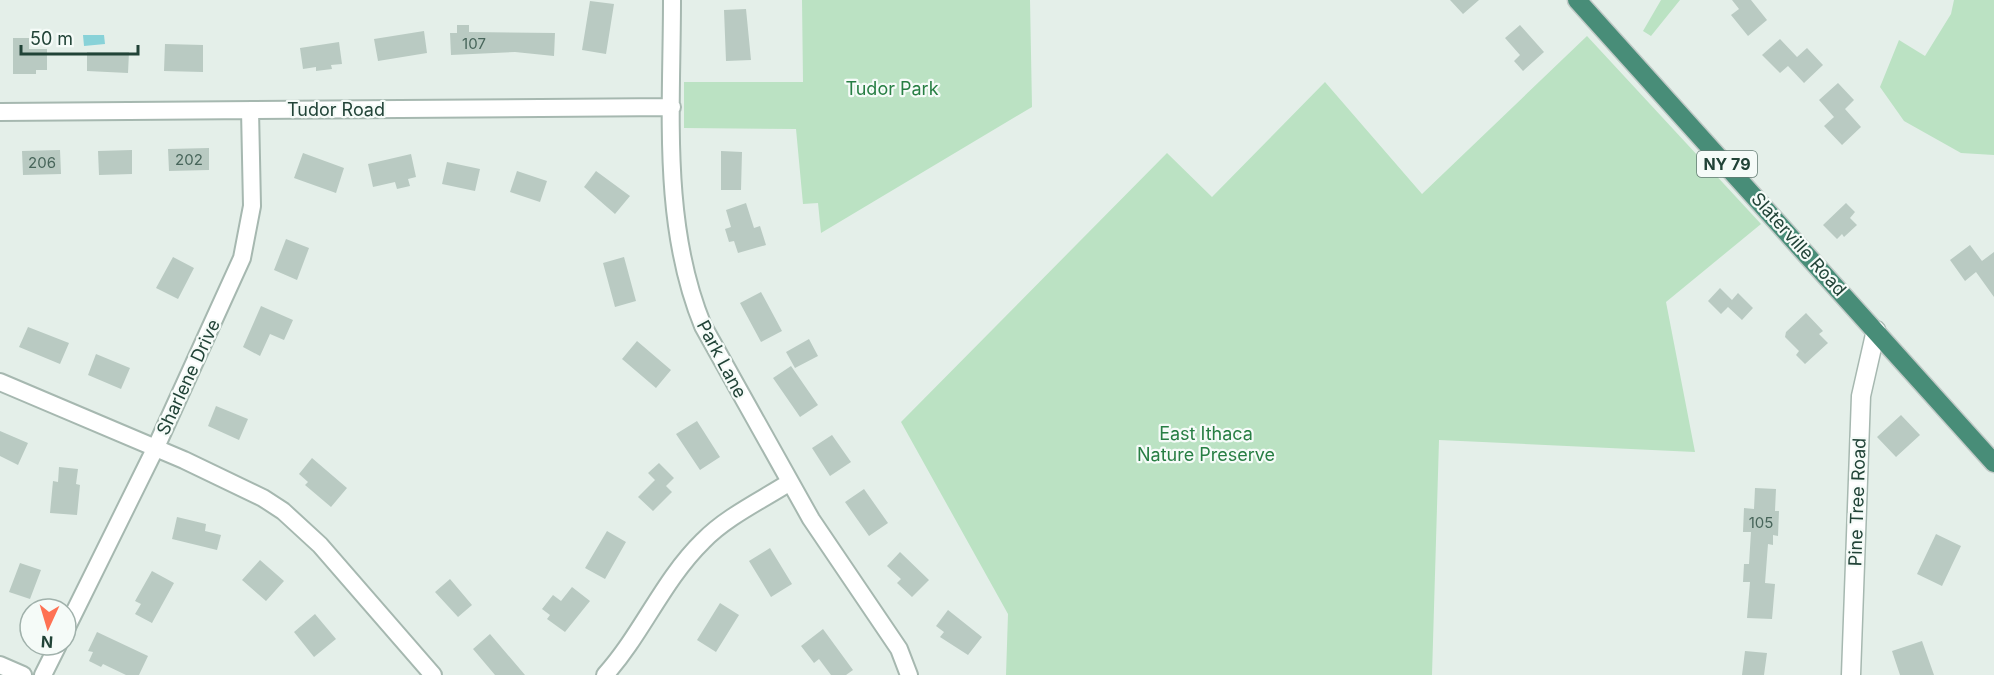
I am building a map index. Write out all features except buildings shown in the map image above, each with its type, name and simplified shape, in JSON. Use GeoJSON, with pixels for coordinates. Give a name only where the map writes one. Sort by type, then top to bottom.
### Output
{"type":"FeatureCollection","features":[{"type":"Feature","properties":{"kind":"highway","name":"Slaterville Road"},"geometry":{"type":"LineString","coordinates":[[1577,0],[1994,463]]}},
{"type":"Feature","properties":{"kind":"street","name":"Park Lane"},"geometry":{"type":"LineString","coordinates":[[672,0],[673,193],[677,237],[691,297],[703,326],[811,519],[899,649],[909,675]]}},
{"type":"Feature","properties":{"kind":"street","name":"Tudor Road"},"geometry":{"type":"LineString","coordinates":[[0,112],[672,107]]}},
{"type":"Feature","properties":{"kind":"street","name":"Sharlene Drive"},"geometry":{"type":"LineString","coordinates":[[78,605],[156,447],[232,281],[248,239],[252,206],[250,110]]}},
{"type":"Feature","properties":{"kind":"street","name":"Pine Tree Road"},"geometry":{"type":"LineString","coordinates":[[1851,675],[1861,396],[1875,330]]}},
{"type":"Feature","properties":{"kind":"street"},"geometry":{"type":"LineString","coordinates":[[0,382],[156,447],[263,498],[283,511],[320,545],[434,675]]}},
{"type":"Feature","properties":{"kind":"street"},"geometry":{"type":"LineString","coordinates":[[605,675],[639,634],[672,580],[704,540],[790,482]]}},
{"type":"Feature","properties":{"kind":"street"},"geometry":{"type":"LineString","coordinates":[[43,675],[52,657]]}},
{"type":"Feature","properties":{"kind":"street"},"geometry":{"type":"LineString","coordinates":[[0,665],[23,675]]}},
{"type":"Feature","properties":{"kind":"green space","name":"Tudor Park"},"geometry":{"type":"Polygon","coordinates":[[[802,0],[1030,0],[1032,107],[821,233],[818,203],[803,204],[796,129],[684,128],[684,82],[803,82],[802,0]]]}},
{"type":"Feature","properties":{"kind":"green space"},"geometry":{"type":"Polygon","coordinates":[[[1661,0],[1680,0],[1651,36],[1643,31],[1661,0]]]}},
{"type":"Feature","properties":{"kind":"green space"},"geometry":{"type":"Polygon","coordinates":[[[1954,0],[1994,0],[1994,155],[1961,153],[1904,121],[1880,87],[1899,40],[1925,56],[1951,14],[1954,0]]]}},
{"type":"Feature","properties":{"kind":"green space","name":"East Ithaca Nature Preserve"},"geometry":{"type":"Polygon","coordinates":[[[1587,36],[1761,224],[1666,302],[1695,452],[1439,440],[1432,675],[1006,675],[1008,614],[901,422],[1167,153],[1212,197],[1325,82],[1422,194],[1587,36]]]}},
{"type":"Feature","properties":{"kind":"water"},"geometry":{"type":"Polygon","coordinates":[[[83,35],[104,35],[105,44],[84,46],[83,35]]]}}]}
